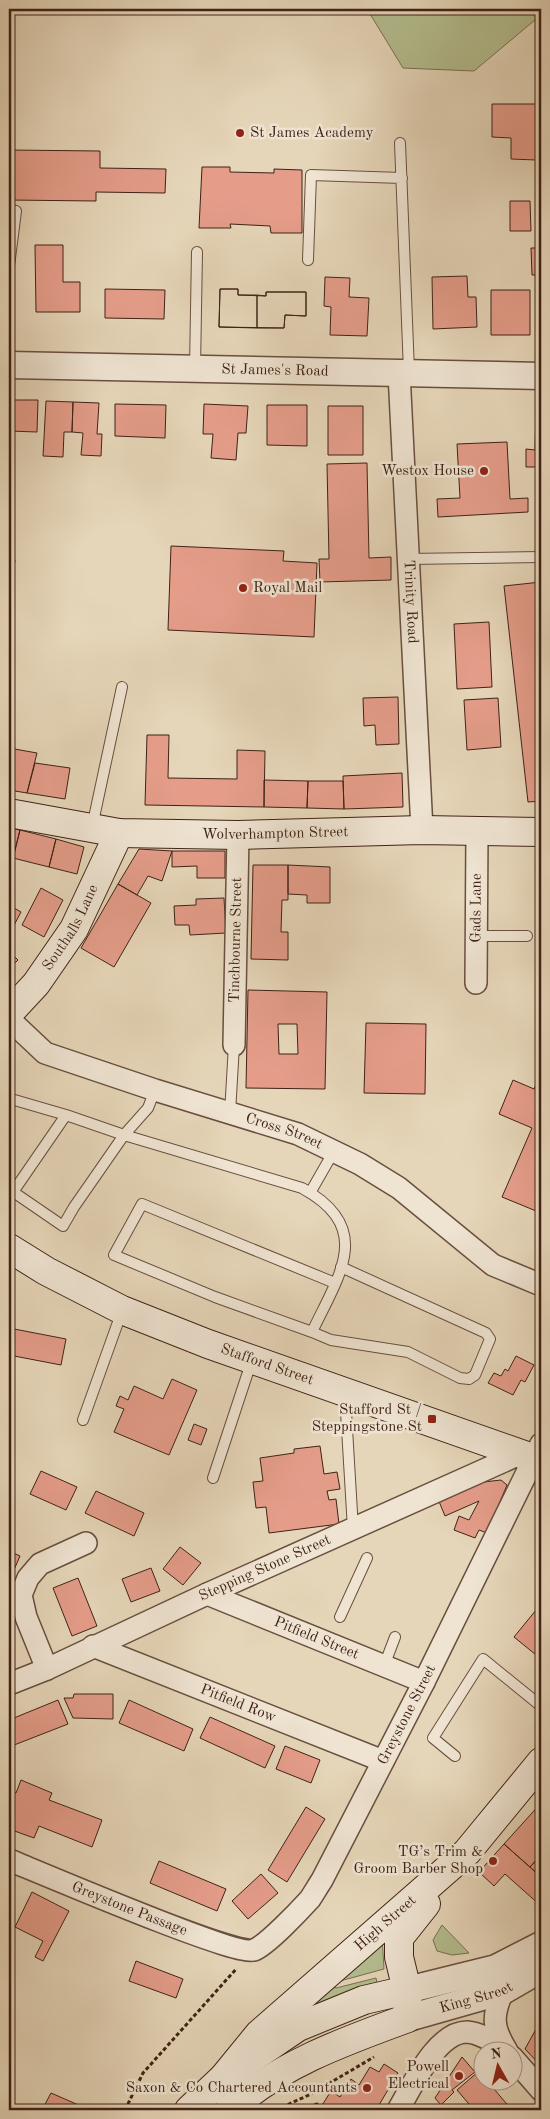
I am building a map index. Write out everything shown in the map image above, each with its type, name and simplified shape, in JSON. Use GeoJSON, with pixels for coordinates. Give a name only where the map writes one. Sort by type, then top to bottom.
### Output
{"type":"FeatureCollection","features":[{"type":"Feature","properties":{"kind":"main road","name":"Wolverhampton Street"},"geometry":{"type":"LineString","coordinates":[[9,813],[119,833],[238,835],[422,830],[541,832]]}},
{"type":"Feature","properties":{"kind":"main road","name":"Southalls Lane"},"geometry":{"type":"LineString","coordinates":[[9,1013],[36,984],[74,929],[119,833]]}},
{"type":"Feature","properties":{"kind":"main road","name":"Stafford Street"},"geometry":{"type":"LineString","coordinates":[[9,1248],[46,1271],[122,1310],[344,1391],[535,1454]]}},
{"type":"Feature","properties":{"kind":"main road","name":"High Street"},"geometry":{"type":"LineString","coordinates":[[223,2078],[259,2034],[467,1852],[541,1762]]}},
{"type":"Feature","properties":{"kind":"main road"},"geometry":{"type":"LineString","coordinates":[[228,2110],[299,2062],[337,2044],[408,2018],[407,1990],[399,1956],[399,1938],[467,1852]]}},
{"type":"Feature","properties":{"kind":"main road"},"geometry":{"type":"LineString","coordinates":[[190,2110],[223,2078],[298,2026],[364,2000],[407,1990]]}},
{"type":"Feature","properties":{"kind":"street","name":"St James's Road"},"geometry":{"type":"LineString","coordinates":[[9,365],[541,376]]}},
{"type":"Feature","properties":{"kind":"street","name":"Trinity Road"},"geometry":{"type":"LineString","coordinates":[[404,373],[408,559],[422,830]]}},
{"type":"Feature","properties":{"kind":"street","name":"Gads Lane"},"geometry":{"type":"LineString","coordinates":[[476,984],[477,832]]}},
{"type":"Feature","properties":{"kind":"street","name":"Tinchbourne Street"},"geometry":{"type":"LineString","coordinates":[[234,1045],[238,835]]}},
{"type":"Feature","properties":{"kind":"street","name":"Cross Street"},"geometry":{"type":"LineString","coordinates":[[9,1019],[45,1053],[155,1090],[298,1134],[334,1151],[360,1164],[399,1188],[493,1265],[541,1285]]}},
{"type":"Feature","properties":{"kind":"street","name":"Stepping Stone Street"},"geometry":{"type":"LineString","coordinates":[[9,1684],[46,1669],[353,1529],[535,1454]]}},
{"type":"Feature","properties":{"kind":"street","name":"Greystone Street"},"geometry":{"type":"LineString","coordinates":[[253,1951],[266,1942],[310,1899],[322,1880],[424,1682],[535,1454]]}},
{"type":"Feature","properties":{"kind":"street"},"geometry":{"type":"LineString","coordinates":[[46,1669],[26,1617],[21,1595],[28,1578],[40,1564],[86,1543]]}},
{"type":"Feature","properties":{"kind":"street","name":"Pitfield Street"},"geometry":{"type":"LineString","coordinates":[[207,1594],[424,1682]]}},
{"type":"Feature","properties":{"kind":"street","name":"Pitfield Row"},"geometry":{"type":"LineString","coordinates":[[93,1646],[384,1760]]}},
{"type":"Feature","properties":{"kind":"street","name":"Greystone Passage"},"geometry":{"type":"LineString","coordinates":[[9,1860],[193,1934],[240,1950],[253,1951]]}},
{"type":"Feature","properties":{"kind":"street","name":"King Street"},"geometry":{"type":"LineString","coordinates":[[407,1990],[496,1968],[541,1945]]}},
{"type":"Feature","properties":{"kind":"street","name":"King Street"},"geometry":{"type":"LineString","coordinates":[[408,2018],[503,1991],[541,1969]]}},
{"type":"Feature","properties":{"kind":"street"},"geometry":{"type":"LineString","coordinates":[[503,1991],[496,2006],[494,2018],[497,2032],[503,2042]]}},
{"type":"Feature","properties":{"kind":"street"},"geometry":{"type":"LineString","coordinates":[[398,2110],[440,2044],[454,2035],[468,2032],[484,2037],[492,2042]]}},
{"type":"Feature","properties":{"kind":"street"},"geometry":{"type":"LineString","coordinates":[[522,2068],[541,2089]]}},
{"type":"Feature","properties":{"kind":"lane"},"geometry":{"type":"LineString","coordinates":[[400,143],[404,373]]}},
{"type":"Feature","properties":{"kind":"lane"},"geometry":{"type":"LineString","coordinates":[[308,260],[311,175],[402,178]]}},
{"type":"Feature","properties":{"kind":"lane"},"geometry":{"type":"LineString","coordinates":[[9,266],[16,211]]}},
{"type":"Feature","properties":{"kind":"lane"},"geometry":{"type":"LineString","coordinates":[[195,369],[197,252]]}},
{"type":"Feature","properties":{"kind":"lane"},"geometry":{"type":"LineString","coordinates":[[408,559],[541,558]]}},
{"type":"Feature","properties":{"kind":"lane"},"geometry":{"type":"LineString","coordinates":[[92,828],[122,687]]}},
{"type":"Feature","properties":{"kind":"lane"},"geometry":{"type":"LineString","coordinates":[[477,936],[527,936]]}},
{"type":"Feature","properties":{"kind":"lane"},"geometry":{"type":"LineString","coordinates":[[230,1113],[234,1045]]}},
{"type":"Feature","properties":{"kind":"lane"},"geometry":{"type":"LineString","coordinates":[[66,1115],[11,1191],[63,1226],[124,1135],[148,1108],[155,1090]]}},
{"type":"Feature","properties":{"kind":"lane"},"geometry":{"type":"LineString","coordinates":[[9,1102],[11,1099],[124,1135],[276,1179],[316,1196],[337,1217],[344,1231],[346,1246],[342,1267],[312,1332]]}},
{"type":"Feature","properties":{"kind":"lane"},"geometry":{"type":"LineString","coordinates":[[310,1193],[334,1151]]}},
{"type":"Feature","properties":{"kind":"lane"},"geometry":{"type":"LineString","coordinates":[[335,1283],[142,1204],[114,1255],[215,1297],[331,1340],[408,1352],[460,1378],[469,1379],[475,1375],[490,1339],[486,1333],[342,1267]]}},
{"type":"Feature","properties":{"kind":"lane"},"geometry":{"type":"LineString","coordinates":[[83,1420],[122,1310]]}},
{"type":"Feature","properties":{"kind":"lane"},"geometry":{"type":"LineString","coordinates":[[213,1478],[253,1359]]}},
{"type":"Feature","properties":{"kind":"lane"},"geometry":{"type":"LineString","coordinates":[[344,1391],[353,1529]]}},
{"type":"Feature","properties":{"kind":"lane"},"geometry":{"type":"LineString","coordinates":[[340,1617],[367,1558]]}},
{"type":"Feature","properties":{"kind":"lane"},"geometry":{"type":"LineString","coordinates":[[384,1666],[394,1637]]}},
{"type":"Feature","properties":{"kind":"lane"},"geometry":{"type":"LineString","coordinates":[[455,1756],[433,1738],[483,1660],[541,1706]]}},
{"type":"Feature","properties":{"kind":"path"},"geometry":{"type":"LineString","coordinates":[[125,2110],[143,2073],[253,1951]]}},
{"type":"Feature","properties":{"kind":"path"},"geometry":{"type":"LineString","coordinates":[[302,2110],[317,2104],[319,2108]]}},
{"type":"Feature","properties":{"kind":"green space"},"geometry":{"type":"Polygon","coordinates":[[[367,9],[541,9],[541,15],[474,71],[403,68],[367,9]]]}},
{"type":"Feature","properties":{"kind":"green space"},"geometry":{"type":"Polygon","coordinates":[[[442,1925],[469,1953],[452,1955],[437,1951],[433,1940],[442,1925]]]}},
{"type":"Feature","properties":{"kind":"green space"},"geometry":{"type":"Polygon","coordinates":[[[382,1936],[384,1969],[340,1981],[382,1936]]]}},
{"type":"Feature","properties":{"kind":"green space"},"geometry":{"type":"Polygon","coordinates":[[[376,1978],[377,1983],[317,2005],[314,2000],[331,1985],[336,1988],[376,1978]]]}},
{"type":"Feature","properties":{"kind":"building"},"geometry":{"type":"Polygon","coordinates":[[[492,104],[537,104],[536,160],[511,159],[511,138],[492,137],[492,104]]]}},
{"type":"Feature","properties":{"kind":"building"},"geometry":{"type":"Polygon","coordinates":[[[9,150],[100,151],[100,168],[166,169],[165,193],[96,192],[96,201],[9,200],[9,150]]]}},
{"type":"Feature","properties":{"kind":"building"},"geometry":{"type":"Polygon","coordinates":[[[202,167],[230,167],[230,172],[274,173],[274,169],[302,170],[302,233],[271,233],[270,226],[230,224],[231,228],[199,228],[202,167]]]}},
{"type":"Feature","properties":{"kind":"building"},"geometry":{"type":"Polygon","coordinates":[[[510,201],[530,201],[531,231],[510,231],[510,201]]]}},
{"type":"Feature","properties":{"kind":"building"},"geometry":{"type":"Polygon","coordinates":[[[35,245],[63,245],[63,282],[80,282],[80,312],[36,312],[35,245]]]}},
{"type":"Feature","properties":{"kind":"building"},"geometry":{"type":"Polygon","coordinates":[[[531,248],[541,248],[541,275],[532,275],[531,248]]]}},
{"type":"Feature","properties":{"kind":"building"},"geometry":{"type":"Polygon","coordinates":[[[467,276],[468,297],[476,297],[477,327],[433,329],[432,277],[467,276]]]}},
{"type":"Feature","properties":{"kind":"building"},"geometry":{"type":"Polygon","coordinates":[[[325,277],[350,278],[349,297],[369,298],[367,336],[330,335],[331,307],[324,306],[325,277]]]}},
{"type":"Feature","properties":{"kind":"building"},"geometry":{"type":"Polygon","coordinates":[[[105,289],[165,290],[164,319],[105,318],[105,289]]]}},
{"type":"Feature","properties":{"kind":"building"},"geometry":{"type":"Polygon","coordinates":[[[220,289],[238,289],[238,295],[266,296],[266,292],[306,292],[306,316],[285,315],[284,328],[219,327],[220,289]]]}},
{"type":"Feature","properties":{"kind":"building"},"geometry":{"type":"Polygon","coordinates":[[[220,289],[238,289],[238,295],[257,295],[257,328],[219,327],[220,289]]]}},
{"type":"Feature","properties":{"kind":"building"},"geometry":{"type":"Polygon","coordinates":[[[491,290],[530,290],[530,335],[491,335],[491,290]]]}},
{"type":"Feature","properties":{"kind":"building"},"geometry":{"type":"Polygon","coordinates":[[[266,292],[306,292],[306,316],[285,315],[284,328],[257,328],[257,295],[266,296],[266,292]]]}},
{"type":"Feature","properties":{"kind":"building"},"geometry":{"type":"Polygon","coordinates":[[[9,400],[38,400],[37,432],[9,431],[9,400]]]}},
{"type":"Feature","properties":{"kind":"building"},"geometry":{"type":"Polygon","coordinates":[[[46,401],[73,402],[72,432],[64,432],[63,457],[43,456],[46,401]]]}},
{"type":"Feature","properties":{"kind":"building"},"geometry":{"type":"Polygon","coordinates":[[[73,402],[99,403],[97,434],[102,434],[101,456],[81,455],[83,433],[72,432],[73,402]]]}},
{"type":"Feature","properties":{"kind":"building"},"geometry":{"type":"Polygon","coordinates":[[[115,404],[166,405],[165,438],[115,436],[115,404]]]}},
{"type":"Feature","properties":{"kind":"building"},"geometry":{"type":"Polygon","coordinates":[[[204,404],[248,406],[246,433],[238,433],[236,460],[211,458],[213,434],[203,434],[204,404]]]}},
{"type":"Feature","properties":{"kind":"building"},"geometry":{"type":"Polygon","coordinates":[[[267,405],[307,405],[307,446],[267,445],[267,405]]]}},
{"type":"Feature","properties":{"kind":"building"},"geometry":{"type":"Polygon","coordinates":[[[328,406],[363,406],[363,455],[328,455],[328,406]]]}},
{"type":"Feature","properties":{"kind":"building"},"geometry":{"type":"Polygon","coordinates":[[[536,411],[541,411],[541,467],[526,467],[526,449],[535,450],[536,411]]]}},
{"type":"Feature","properties":{"kind":"building","name":"Westox House"},"geometry":{"type":"Polygon","coordinates":[[[507,442],[510,499],[528,498],[528,512],[438,517],[437,499],[460,498],[457,444],[507,442]]]}},
{"type":"Feature","properties":{"kind":"building"},"geometry":{"type":"Polygon","coordinates":[[[367,463],[369,558],[391,557],[391,580],[320,582],[319,559],[329,559],[327,464],[367,463]]]}},
{"type":"Feature","properties":{"kind":"building","name":"Royal Mail"},"geometry":{"type":"Polygon","coordinates":[[[171,546],[284,551],[283,561],[317,563],[314,637],[168,630],[171,546]]]}},
{"type":"Feature","properties":{"kind":"building"},"geometry":{"type":"Polygon","coordinates":[[[9,559],[15,560],[9,600],[9,559]]]}},
{"type":"Feature","properties":{"kind":"building"},"geometry":{"type":"Polygon","coordinates":[[[541,582],[541,801],[528,802],[504,586],[541,582]]]}},
{"type":"Feature","properties":{"kind":"building"},"geometry":{"type":"Polygon","coordinates":[[[489,622],[492,687],[457,689],[454,624],[489,622]]]}},
{"type":"Feature","properties":{"kind":"building"},"geometry":{"type":"Polygon","coordinates":[[[398,697],[399,744],[376,745],[375,725],[364,726],[363,698],[398,697]]]}},
{"type":"Feature","properties":{"kind":"building"},"geometry":{"type":"Polygon","coordinates":[[[498,698],[501,747],[467,750],[464,700],[498,698]]]}},
{"type":"Feature","properties":{"kind":"building"},"geometry":{"type":"Polygon","coordinates":[[[147,735],[169,735],[168,778],[237,779],[237,750],[265,751],[264,807],[145,805],[147,735]]]}},
{"type":"Feature","properties":{"kind":"building"},"geometry":{"type":"Polygon","coordinates":[[[9,748],[37,753],[27,793],[9,790],[9,748]]]}},
{"type":"Feature","properties":{"kind":"building"},"geometry":{"type":"Polygon","coordinates":[[[35,763],[70,768],[65,799],[27,793],[35,763]]]}},
{"type":"Feature","properties":{"kind":"building"},"geometry":{"type":"Polygon","coordinates":[[[402,773],[403,807],[344,809],[343,776],[402,773]]]}},
{"type":"Feature","properties":{"kind":"building"},"geometry":{"type":"Polygon","coordinates":[[[264,780],[308,781],[307,808],[264,807],[264,780]]]}},
{"type":"Feature","properties":{"kind":"building"},"geometry":{"type":"Polygon","coordinates":[[[308,781],[343,781],[344,809],[307,808],[308,781]]]}},
{"type":"Feature","properties":{"kind":"building"},"geometry":{"type":"Polygon","coordinates":[[[9,828],[20,830],[13,858],[9,856],[9,828]]]}},
{"type":"Feature","properties":{"kind":"building"},"geometry":{"type":"Polygon","coordinates":[[[20,830],[56,839],[49,867],[13,858],[20,830]]]}},
{"type":"Feature","properties":{"kind":"building"},"geometry":{"type":"Polygon","coordinates":[[[56,839],[84,847],[77,874],[49,867],[56,839]]]}},
{"type":"Feature","properties":{"kind":"building"},"geometry":{"type":"Polygon","coordinates":[[[139,849],[172,851],[162,881],[148,876],[137,895],[118,884],[139,849]]]}},
{"type":"Feature","properties":{"kind":"building"},"geometry":{"type":"Polygon","coordinates":[[[172,851],[225,851],[225,878],[197,878],[197,866],[172,867],[172,851]]]}},
{"type":"Feature","properties":{"kind":"building"},"geometry":{"type":"Polygon","coordinates":[[[253,865],[288,865],[288,900],[282,900],[281,932],[288,932],[288,960],[251,959],[253,865]]]}},
{"type":"Feature","properties":{"kind":"building"},"geometry":{"type":"Polygon","coordinates":[[[288,865],[330,867],[330,903],[307,903],[307,895],[288,894],[288,865]]]}},
{"type":"Feature","properties":{"kind":"building"},"geometry":{"type":"Polygon","coordinates":[[[118,884],[151,903],[114,967],[81,948],[118,884]]]}},
{"type":"Feature","properties":{"kind":"building"},"geometry":{"type":"Polygon","coordinates":[[[41,888],[63,900],[44,937],[22,925],[41,888]]]}},
{"type":"Feature","properties":{"kind":"building"},"geometry":{"type":"Polygon","coordinates":[[[224,898],[226,933],[190,935],[189,925],[175,925],[174,906],[196,905],[196,899],[224,898]]]}},
{"type":"Feature","properties":{"kind":"building"},"geometry":{"type":"Polygon","coordinates":[[[9,905],[21,912],[12,929],[9,927],[9,905]]]}},
{"type":"Feature","properties":{"kind":"building"},"geometry":{"type":"Polygon","coordinates":[[[9,951],[18,960],[9,969],[9,951]]]}},
{"type":"Feature","properties":{"kind":"building"},"geometry":{"type":"Polygon","coordinates":[[[248,990],[327,992],[325,1089],[246,1088],[248,990]],[[278,1024],[279,1054],[298,1054],[297,1024],[278,1024]]]}},
{"type":"Feature","properties":{"kind":"building"},"geometry":{"type":"Polygon","coordinates":[[[366,1023],[426,1024],[425,1094],[364,1093],[366,1023]]]}},
{"type":"Feature","properties":{"kind":"building"},"geometry":{"type":"Polygon","coordinates":[[[541,1073],[541,1213],[502,1197],[532,1128],[499,1114],[513,1080],[534,1089],[541,1073]]]}},
{"type":"Feature","properties":{"kind":"building"},"geometry":{"type":"Polygon","coordinates":[[[9,1328],[66,1339],[61,1365],[9,1355],[9,1328]]]}},
{"type":"Feature","properties":{"kind":"building"},"geometry":{"type":"Polygon","coordinates":[[[516,1356],[534,1365],[525,1382],[521,1380],[513,1395],[488,1383],[494,1373],[501,1376],[505,1369],[508,1371],[516,1356]]]}},
{"type":"Feature","properties":{"kind":"building"},"geometry":{"type":"Polygon","coordinates":[[[172,1379],[197,1390],[169,1455],[114,1432],[124,1409],[116,1406],[120,1396],[128,1400],[134,1386],[163,1399],[172,1379]]]}},
{"type":"Feature","properties":{"kind":"building"},"geometry":{"type":"Polygon","coordinates":[[[194,1424],[207,1429],[201,1445],[188,1440],[194,1424]]]}},
{"type":"Feature","properties":{"kind":"building"},"geometry":{"type":"Polygon","coordinates":[[[320,1446],[324,1474],[337,1472],[340,1489],[327,1491],[329,1500],[336,1499],[339,1524],[269,1533],[266,1507],[256,1508],[253,1482],[263,1481],[260,1458],[294,1453],[294,1449],[320,1446]]]}},
{"type":"Feature","properties":{"kind":"building"},"geometry":{"type":"Polygon","coordinates":[[[41,1471],[77,1487],[66,1510],[30,1494],[41,1471]]]}},
{"type":"Feature","properties":{"kind":"building"},"geometry":{"type":"Polygon","coordinates":[[[501,1480],[507,1485],[487,1533],[479,1530],[475,1538],[454,1530],[459,1516],[469,1520],[479,1501],[445,1516],[438,1499],[475,1483],[501,1480]]]}},
{"type":"Feature","properties":{"kind":"building"},"geometry":{"type":"Polygon","coordinates":[[[96,1491],[144,1513],[134,1536],[85,1513],[96,1491]]]}},
{"type":"Feature","properties":{"kind":"building"},"geometry":{"type":"Polygon","coordinates":[[[180,1547],[201,1563],[183,1585],[163,1569],[180,1547]]]}},
{"type":"Feature","properties":{"kind":"building"},"geometry":{"type":"Polygon","coordinates":[[[9,1551],[20,1556],[10,1579],[9,1579],[9,1551]]]}},
{"type":"Feature","properties":{"kind":"building"},"geometry":{"type":"Polygon","coordinates":[[[151,1568],[160,1591],[131,1602],[122,1579],[151,1568]]]}},
{"type":"Feature","properties":{"kind":"building"},"geometry":{"type":"Polygon","coordinates":[[[78,1578],[97,1626],[72,1636],[53,1588],[78,1578]]]}},
{"type":"Feature","properties":{"kind":"building"},"geometry":{"type":"Polygon","coordinates":[[[541,1604],[541,1659],[514,1637],[541,1604]]]}},
{"type":"Feature","properties":{"kind":"building"},"geometry":{"type":"Polygon","coordinates":[[[74,1694],[113,1694],[113,1719],[73,1718],[64,1698],[73,1698],[74,1694]]]}},
{"type":"Feature","properties":{"kind":"building"},"geometry":{"type":"Polygon","coordinates":[[[58,1700],[68,1724],[9,1747],[9,1720],[58,1700]]]}},
{"type":"Feature","properties":{"kind":"building"},"geometry":{"type":"Polygon","coordinates":[[[129,1700],[193,1729],[184,1751],[119,1723],[129,1700]]]}},
{"type":"Feature","properties":{"kind":"building"},"geometry":{"type":"Polygon","coordinates":[[[210,1717],[275,1746],[265,1768],[200,1738],[210,1717]]]}},
{"type":"Feature","properties":{"kind":"building"},"geometry":{"type":"Polygon","coordinates":[[[285,1746],[320,1760],[311,1783],[276,1769],[285,1746]]]}},
{"type":"Feature","properties":{"kind":"building"},"geometry":{"type":"Polygon","coordinates":[[[21,1780],[52,1793],[49,1800],[102,1820],[92,1847],[39,1826],[34,1838],[9,1829],[9,1790],[16,1793],[21,1780]]]}},
{"type":"Feature","properties":{"kind":"building"},"geometry":{"type":"Polygon","coordinates":[[[541,1803],[541,1850],[538,1853],[541,1855],[530,1867],[504,1844],[541,1803]]]}},
{"type":"Feature","properties":{"kind":"building"},"geometry":{"type":"Polygon","coordinates":[[[306,1807],[325,1819],[287,1882],[268,1870],[306,1807]]]}},
{"type":"Feature","properties":{"kind":"building"},"geometry":{"type":"Polygon","coordinates":[[[504,1844],[541,1877],[541,1906],[505,1874],[494,1886],[479,1872],[504,1844]]]}},
{"type":"Feature","properties":{"kind":"building"},"geometry":{"type":"Polygon","coordinates":[[[541,1855],[541,1877],[530,1867],[541,1855]]]}},
{"type":"Feature","properties":{"kind":"building"},"geometry":{"type":"Polygon","coordinates":[[[159,1861],[226,1889],[217,1911],[150,1883],[159,1861]]]}},
{"type":"Feature","properties":{"kind":"building"},"geometry":{"type":"Polygon","coordinates":[[[261,1874],[278,1893],[248,1919],[232,1901],[261,1874]]]}},
{"type":"Feature","properties":{"kind":"building"},"geometry":{"type":"Polygon","coordinates":[[[32,1892],[69,1911],[43,1961],[35,1957],[43,1941],[15,1927],[32,1892]]]}},
{"type":"Feature","properties":{"kind":"building"},"geometry":{"type":"Polygon","coordinates":[[[136,1961],[183,1979],[176,1998],[129,1981],[136,1961]]]}},
{"type":"Feature","properties":{"kind":"building"},"geometry":{"type":"Polygon","coordinates":[[[541,2020],[541,2066],[525,2049],[541,2020]]]}},
{"type":"Feature","properties":{"kind":"building"},"geometry":{"type":"Polygon","coordinates":[[[462,2057],[472,2069],[472,2074],[452,2090],[454,2092],[441,2105],[435,2098],[462,2057]]]}},
{"type":"Feature","properties":{"kind":"building","name":"Saxon & Co Chartered Accountants"},"geometry":{"type":"Polygon","coordinates":[[[384,2064],[398,2073],[376,2110],[327,2110],[321,2107],[331,2091],[340,2097],[351,2079],[359,2085],[370,2067],[379,2072],[384,2064]]]}},
{"type":"Feature","properties":{"kind":"building"},"geometry":{"type":"Polygon","coordinates":[[[472,2077],[472,2092],[497,2092],[512,2110],[474,2110],[457,2090],[472,2077]]]}},
{"type":"Feature","properties":{"kind":"building"},"geometry":{"type":"Polygon","coordinates":[[[51,2093],[90,2110],[42,2110],[51,2093]]]}},
{"type":"Feature","properties":{"kind":"place","name":"St James Academy"},"geometry":{"type":"Point","coordinates":[240,133]}},
{"type":"Feature","properties":{"kind":"place","name":"Westox House"},"geometry":{"type":"Point","coordinates":[484,471]}},
{"type":"Feature","properties":{"kind":"place","name":"Royal Mail"},"geometry":{"type":"Point","coordinates":[243,588]}},
{"type":"Feature","properties":{"kind":"place","name":"Stafford St / Steppingstone St"},"geometry":{"type":"Point","coordinates":[432,1419]}},
{"type":"Feature","properties":{"kind":"place","name":"TG’s Trim & Groom Barber Shop"},"geometry":{"type":"Point","coordinates":[493,1861]}},
{"type":"Feature","properties":{"kind":"place","name":"Powell Electrical"},"geometry":{"type":"Point","coordinates":[459,2076]}},
{"type":"Feature","properties":{"kind":"place","name":"Saxon & Co Chartered Accountants"},"geometry":{"type":"Point","coordinates":[367,2088]}}]}
